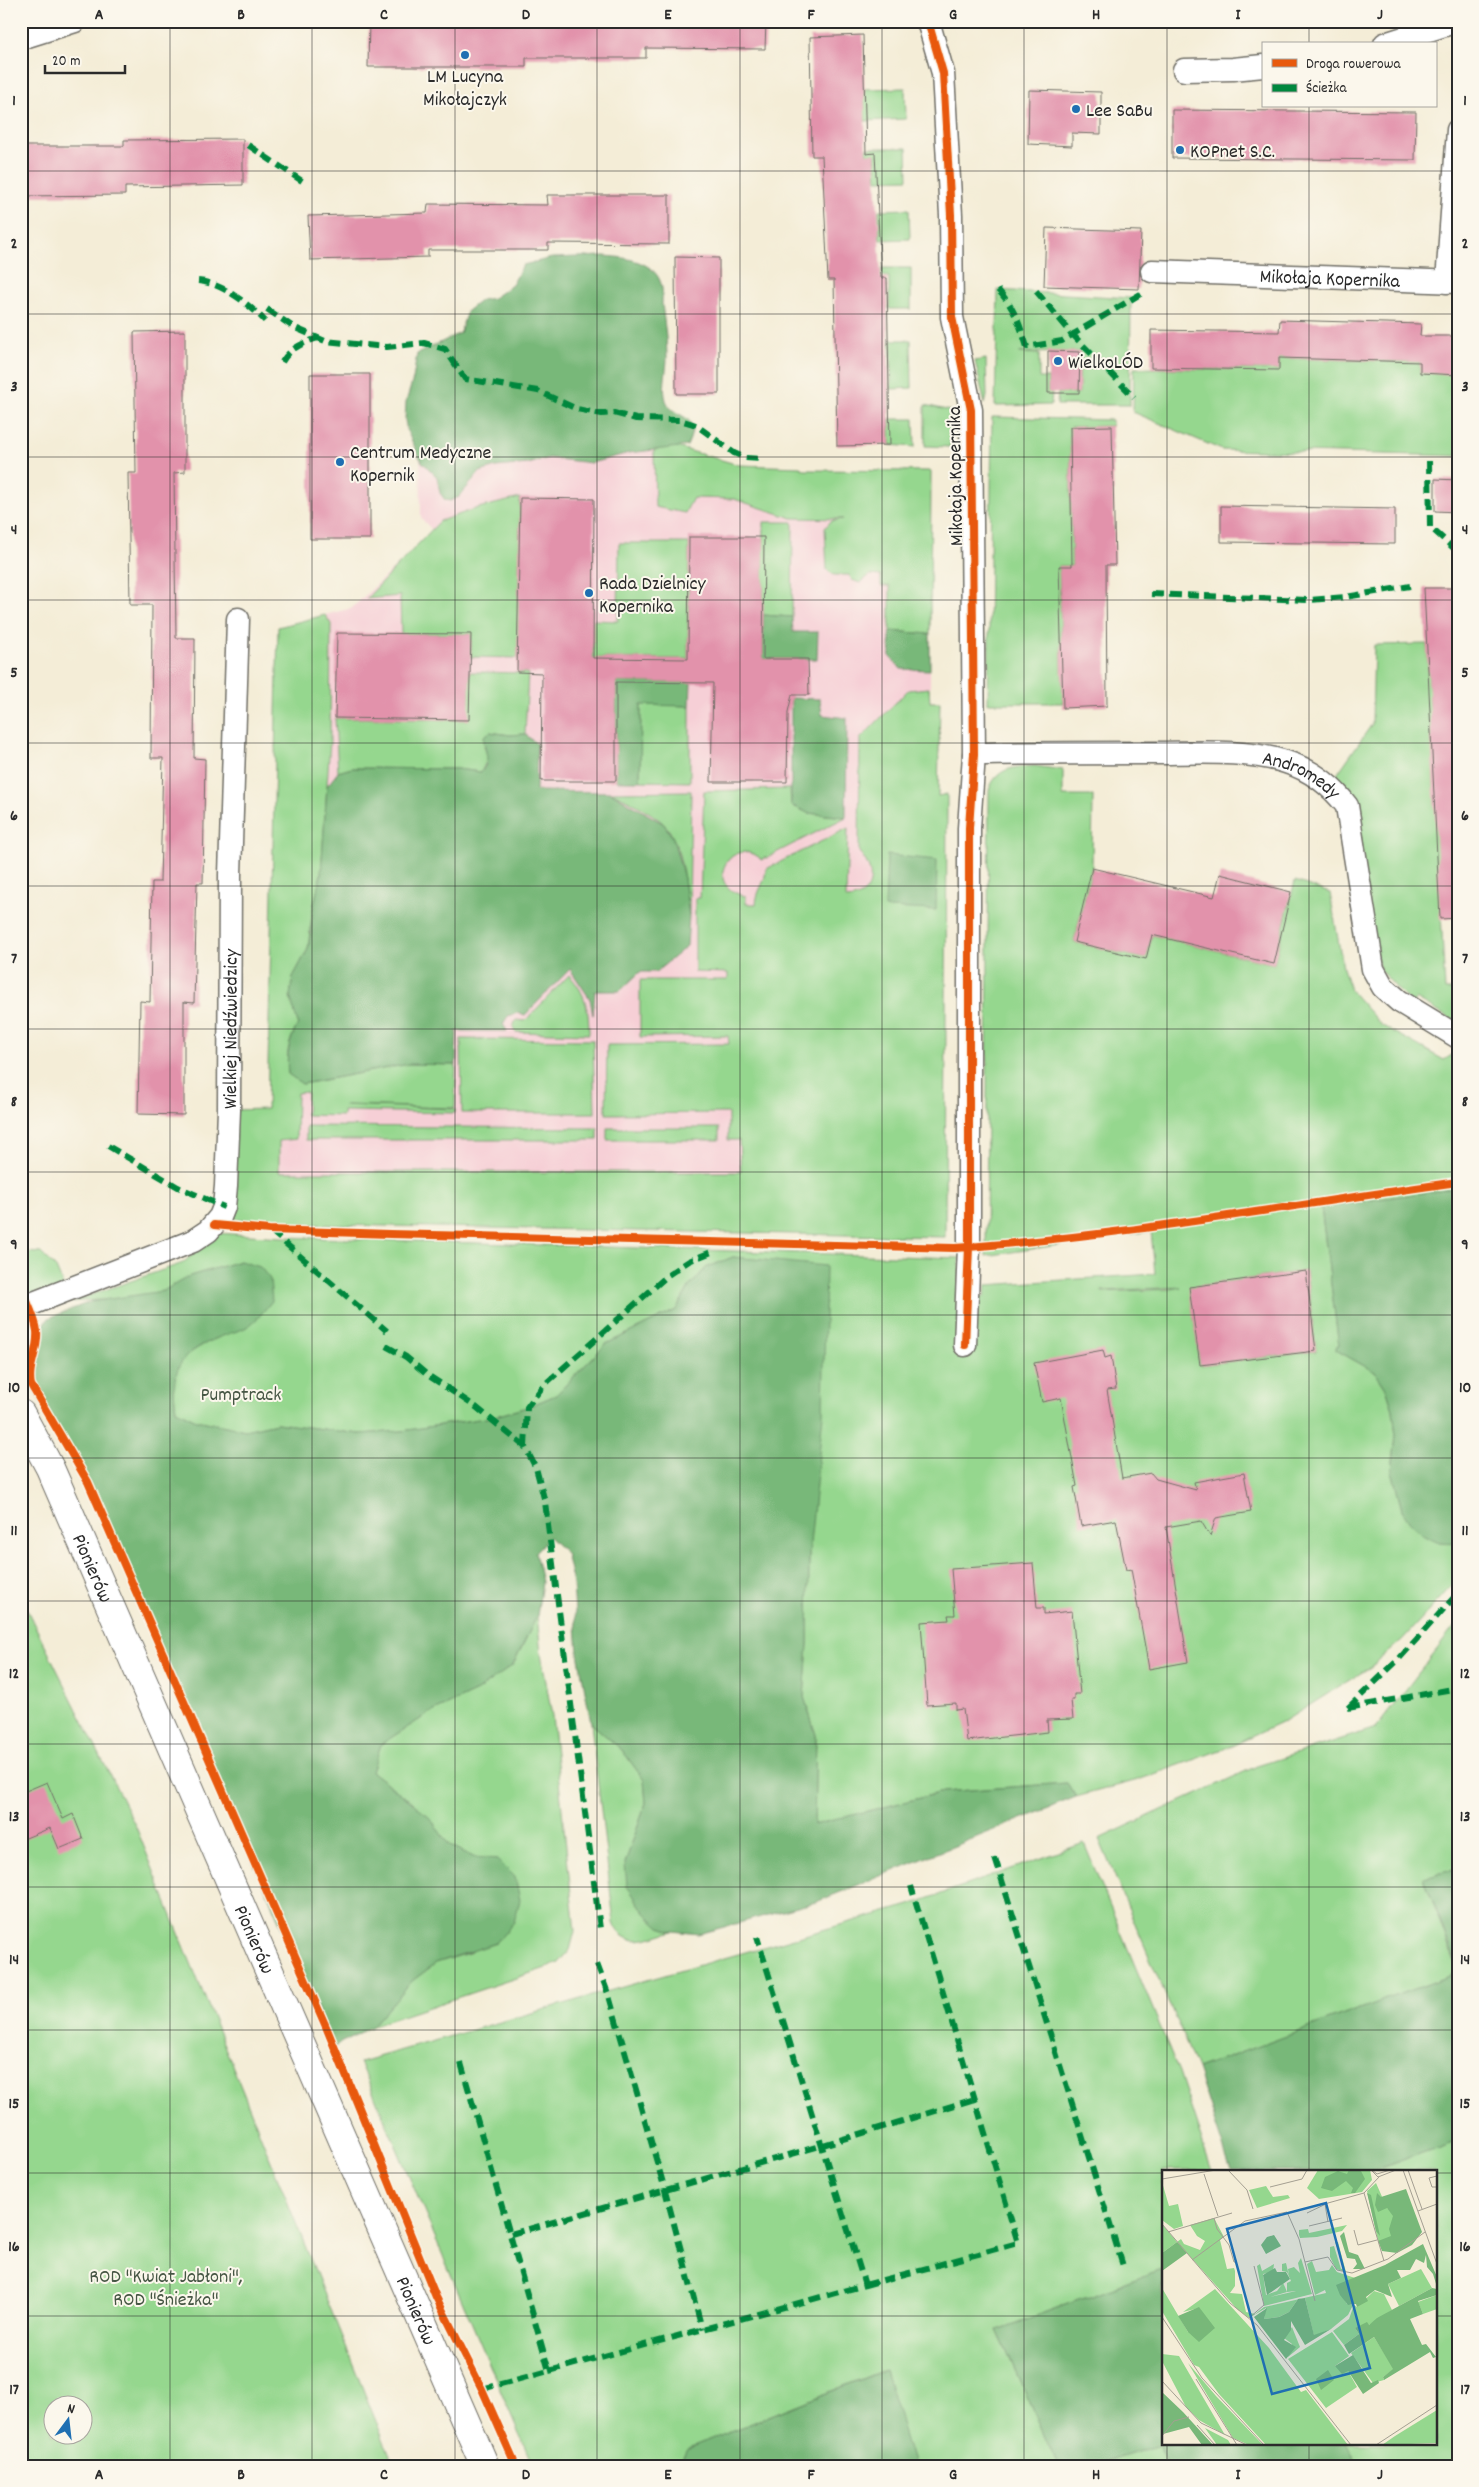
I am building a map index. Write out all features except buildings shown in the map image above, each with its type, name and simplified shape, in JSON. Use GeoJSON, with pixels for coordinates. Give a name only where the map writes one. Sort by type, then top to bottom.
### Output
{"type":"FeatureCollection","features":[{"type":"Feature","properties":{"kind":"street"},"geometry":{"type":"LineString","coordinates":[[21,38],[75,21]]}},
{"type":"Feature","properties":{"kind":"street","name":"Mikołaja Kopernika"},"geometry":{"type":"LineString","coordinates":[[928,21],[943,73],[951,214],[952,317],[971,410],[974,754],[970,828],[969,1247],[966,1345]]}},
{"type":"Feature","properties":{"kind":"street"},"geometry":{"type":"LineString","coordinates":[[1391,42],[1458,21]]}},
{"type":"Feature","properties":{"kind":"street"},"geometry":{"type":"LineString","coordinates":[[1184,70],[1233,70],[1262,66]]}},
{"type":"Feature","properties":{"kind":"street","name":"Mikołaja Kopernika"},"geometry":{"type":"LineString","coordinates":[[1152,271],[1452,282],[1458,130]]}},
{"type":"Feature","properties":{"kind":"street","name":"Wielkiej Niedźwiedzicy"},"geometry":{"type":"LineString","coordinates":[[21,1308],[193,1241],[214,1225],[224,1207],[229,1110],[230,875],[238,619]]}},
{"type":"Feature","properties":{"kind":"street","name":"Andromedy"},"geometry":{"type":"LineString","coordinates":[[974,754],[1173,753],[1252,755],[1286,762],[1313,774],[1334,789],[1347,806],[1366,933],[1373,969],[1382,987],[1399,1001],[1458,1037]]}},
{"type":"Feature","properties":{"kind":"street","name":"Pionierów"},"geometry":{"type":"LineString","coordinates":[[21,1414],[62,1495],[486,2466]]}},
{"type":"Feature","properties":{"kind":"shaded area"},"geometry":{"type":"Polygon","coordinates":[[[659,442],[739,465],[800,467],[805,470],[931,471],[930,701],[940,702],[933,1109],[921,1205],[275,1194],[278,627],[352,608],[433,531],[421,518],[420,443],[659,442]]]}},
{"type":"Feature","properties":{"kind":"green space"},"geometry":{"type":"Polygon","coordinates":[[[905,88],[906,119],[865,121],[864,89],[905,88]]]}},
{"type":"Feature","properties":{"kind":"green space"},"geometry":{"type":"Polygon","coordinates":[[[866,148],[907,148],[908,179],[877,180],[875,154],[866,154],[866,148]]]}},
{"type":"Feature","properties":{"kind":"green space"},"geometry":{"type":"Polygon","coordinates":[[[909,209],[910,239],[880,240],[879,210],[909,209]]]}},
{"type":"Feature","properties":{"kind":"green space"},"geometry":{"type":"Polygon","coordinates":[[[603,256],[639,262],[647,266],[659,279],[662,290],[667,350],[665,396],[673,410],[689,421],[692,426],[687,446],[629,453],[591,463],[549,458],[528,464],[496,467],[480,472],[459,497],[450,501],[445,500],[440,493],[437,477],[422,462],[407,431],[405,420],[406,402],[413,379],[417,354],[460,333],[467,311],[481,300],[493,298],[512,285],[523,265],[552,258],[603,256]]]}},
{"type":"Feature","properties":{"kind":"green space"},"geometry":{"type":"Polygon","coordinates":[[[882,268],[911,268],[911,309],[889,309],[889,277],[882,276],[882,268]]]}},
{"type":"Feature","properties":{"kind":"green space"},"geometry":{"type":"Polygon","coordinates":[[[998,290],[1131,298],[1130,405],[1057,405],[1058,393],[1079,393],[1080,352],[1019,353],[1039,354],[1039,378],[1048,378],[1048,392],[1052,392],[1051,405],[995,406],[998,290]]]}},
{"type":"Feature","properties":{"kind":"green space"},"geometry":{"type":"Polygon","coordinates":[[[891,340],[911,340],[912,388],[891,389],[891,340]]]}},
{"type":"Feature","properties":{"kind":"green space"},"geometry":{"type":"Polygon","coordinates":[[[1279,358],[1420,362],[1420,373],[1458,374],[1458,456],[1222,450],[1133,412],[1134,368],[1279,370],[1279,358]]]}},
{"type":"Feature","properties":{"kind":"green space"},"geometry":{"type":"Polygon","coordinates":[[[986,359],[987,396],[985,404],[975,361],[986,359]]]}},
{"type":"Feature","properties":{"kind":"green space"},"geometry":{"type":"Polygon","coordinates":[[[925,405],[951,411],[950,447],[925,446],[925,405]]]}},
{"type":"Feature","properties":{"kind":"green space"},"geometry":{"type":"Polygon","coordinates":[[[992,417],[1112,420],[1112,426],[1070,427],[1072,566],[1059,566],[1063,703],[988,703],[992,417]]]}},
{"type":"Feature","properties":{"kind":"green space"},"geometry":{"type":"Polygon","coordinates":[[[890,419],[914,419],[915,447],[890,445],[890,419]]]}},
{"type":"Feature","properties":{"kind":"green space"},"geometry":{"type":"Polygon","coordinates":[[[659,442],[739,465],[800,467],[805,470],[931,471],[930,634],[890,631],[890,586],[881,586],[881,576],[870,575],[860,583],[852,580],[849,575],[834,575],[827,570],[825,528],[831,521],[843,519],[792,518],[734,499],[693,498],[685,513],[655,507],[654,451],[659,442]]]}},
{"type":"Feature","properties":{"kind":"green space"},"geometry":{"type":"Polygon","coordinates":[[[520,498],[518,658],[471,657],[471,634],[401,634],[400,596],[366,599],[440,521],[478,508],[520,498]]]}},
{"type":"Feature","properties":{"kind":"green space"},"geometry":{"type":"Polygon","coordinates":[[[764,522],[793,522],[792,617],[763,615],[764,522]]]}},
{"type":"Feature","properties":{"kind":"green space"},"geometry":{"type":"Polygon","coordinates":[[[619,543],[689,543],[688,659],[593,658],[593,620],[618,621],[619,543]]]}},
{"type":"Feature","properties":{"kind":"green space"},"geometry":{"type":"Polygon","coordinates":[[[325,615],[331,624],[330,741],[321,874],[312,913],[308,949],[293,977],[290,996],[298,1024],[288,1048],[288,1074],[303,1084],[409,1064],[456,1065],[455,1108],[344,1105],[455,1109],[455,1113],[343,1111],[343,1116],[306,1115],[307,1092],[297,1093],[296,1139],[279,1141],[279,1172],[741,1172],[739,1140],[728,1140],[728,1113],[606,1114],[607,1045],[729,1044],[728,1036],[640,1037],[640,980],[728,980],[728,973],[695,972],[695,898],[700,898],[704,791],[790,789],[791,805],[808,813],[846,817],[762,860],[751,853],[741,853],[732,857],[726,864],[723,873],[725,883],[732,891],[746,896],[746,904],[756,904],[766,869],[848,828],[846,899],[863,894],[868,888],[870,875],[865,859],[859,852],[860,739],[908,690],[929,688],[930,702],[940,702],[938,796],[947,794],[945,1237],[285,1224],[220,1217],[229,1110],[267,1109],[278,627],[325,615]]]}},
{"type":"Feature","properties":{"kind":"green space"},"geometry":{"type":"Polygon","coordinates":[[[763,615],[792,617],[793,632],[818,632],[817,659],[763,659],[763,615]]]}},
{"type":"Feature","properties":{"kind":"green space"},"geometry":{"type":"Polygon","coordinates":[[[890,631],[930,634],[930,670],[901,669],[890,657],[890,631]]]}},
{"type":"Feature","properties":{"kind":"green space"},"geometry":{"type":"Polygon","coordinates":[[[1427,644],[1445,990],[1458,990],[1458,1023],[1416,999],[1412,1005],[1380,970],[1333,780],[1372,724],[1374,645],[1427,644]]]}},
{"type":"Feature","properties":{"kind":"green space"},"geometry":{"type":"Polygon","coordinates":[[[470,672],[528,673],[525,734],[510,735],[490,732],[484,746],[488,758],[481,772],[457,769],[352,768],[338,772],[335,718],[468,720],[470,672]]]}},
{"type":"Feature","properties":{"kind":"green space"},"geometry":{"type":"Polygon","coordinates":[[[616,682],[691,682],[690,706],[641,705],[640,781],[616,781],[616,682]]]}},
{"type":"Feature","properties":{"kind":"green space"},"geometry":{"type":"Polygon","coordinates":[[[791,698],[820,699],[822,715],[847,718],[846,817],[808,813],[791,805],[791,698]]]}},
{"type":"Feature","properties":{"kind":"green space"},"geometry":{"type":"Polygon","coordinates":[[[641,704],[690,706],[690,782],[640,781],[641,704]]]}},
{"type":"Feature","properties":{"kind":"green space"},"geometry":{"type":"Polygon","coordinates":[[[490,732],[510,735],[525,734],[537,744],[536,791],[610,792],[664,824],[673,838],[684,878],[689,916],[687,946],[656,972],[640,972],[620,991],[595,991],[593,1015],[590,999],[570,969],[525,1015],[518,1013],[508,1016],[503,1024],[507,1031],[457,1031],[456,1065],[409,1064],[302,1084],[288,1074],[287,1060],[289,1048],[298,1024],[290,996],[293,977],[308,949],[311,932],[312,913],[321,874],[327,786],[338,772],[352,768],[457,769],[481,772],[485,767],[487,759],[484,736],[490,732]]]}},
{"type":"Feature","properties":{"kind":"green space","name":"Pumptrack"},"geometry":{"type":"Polygon","coordinates":[[[1035,766],[1063,770],[1063,796],[1093,796],[1092,868],[1074,942],[1146,959],[1152,935],[1274,964],[1295,881],[1330,893],[1343,968],[1350,990],[1381,1025],[1444,1060],[1458,1051],[1458,1188],[1321,1207],[1339,1346],[1336,1350],[1375,1372],[1387,1390],[1393,1410],[1396,1436],[1392,1471],[1402,1510],[1439,1542],[1458,1543],[1458,1579],[1402,1640],[1372,1666],[1283,1722],[1234,1745],[1138,1780],[1076,1797],[1067,1783],[943,1792],[814,1825],[816,1735],[804,1697],[808,1644],[809,1554],[746,1259],[733,1257],[706,1268],[689,1287],[676,1310],[606,1344],[556,1395],[527,1407],[492,1417],[402,1431],[360,1434],[277,1423],[245,1430],[196,1420],[176,1410],[174,1380],[176,1371],[181,1363],[197,1348],[250,1325],[240,1261],[190,1276],[163,1291],[129,1298],[70,1302],[183,1263],[215,1233],[284,1237],[960,1258],[960,1297],[985,1296],[986,1285],[1155,1274],[1151,1231],[986,1256],[989,790],[992,782],[997,777],[1013,768],[1035,766]],[[1306,1271],[1190,1287],[1200,1365],[1316,1351],[1306,1271]],[[1181,1287],[1102,1291],[1102,1292],[1170,1289],[1181,1287]]]}},
{"type":"Feature","properties":{"kind":"green space"},"geometry":{"type":"Polygon","coordinates":[[[691,791],[689,915],[679,853],[669,831],[652,814],[610,792],[691,791]]]}},
{"type":"Feature","properties":{"kind":"green space"},"geometry":{"type":"Polygon","coordinates":[[[887,855],[937,860],[936,910],[885,908],[887,855]]]}},
{"type":"Feature","properties":{"kind":"green space"},"geometry":{"type":"Polygon","coordinates":[[[569,975],[583,995],[588,1017],[589,1034],[515,1032],[513,1027],[516,1020],[525,1021],[569,975]]]}},
{"type":"Feature","properties":{"kind":"green space"},"geometry":{"type":"Polygon","coordinates":[[[461,1039],[593,1040],[595,1113],[462,1113],[461,1039]]]}},
{"type":"Feature","properties":{"kind":"green space"},"geometry":{"type":"Polygon","coordinates":[[[306,1126],[598,1128],[598,1140],[306,1140],[306,1126]]]}},
{"type":"Feature","properties":{"kind":"green space"},"geometry":{"type":"Polygon","coordinates":[[[607,1128],[719,1128],[719,1140],[607,1140],[607,1128]]]}},
{"type":"Feature","properties":{"kind":"green space"},"geometry":{"type":"Polygon","coordinates":[[[1458,1188],[1458,1543],[1439,1542],[1424,1535],[1412,1525],[1402,1510],[1392,1471],[1396,1436],[1393,1410],[1387,1390],[1375,1372],[1336,1350],[1336,1347],[1339,1346],[1321,1207],[1458,1188]]]}},
{"type":"Feature","properties":{"kind":"green space"},"geometry":{"type":"Polygon","coordinates":[[[21,1252],[41,1253],[56,1268],[70,1302],[21,1315],[21,1252]]]}},
{"type":"Feature","properties":{"kind":"green space"},"geometry":{"type":"Polygon","coordinates":[[[733,1257],[826,1266],[823,1414],[809,1554],[808,1644],[804,1697],[816,1735],[814,1825],[943,1792],[1067,1783],[1076,1797],[816,1902],[698,1934],[673,1931],[660,1927],[645,1913],[627,1886],[625,1863],[646,1803],[644,1780],[622,1750],[591,1723],[578,1653],[573,1584],[566,1553],[549,1537],[535,1552],[542,1582],[537,1616],[513,1665],[477,1691],[430,1713],[381,1744],[372,1772],[431,1819],[448,1844],[473,1857],[497,1859],[515,1877],[520,1900],[514,1922],[496,1943],[436,1963],[412,1981],[372,2026],[334,2047],[91,1491],[31,1385],[30,1367],[35,1351],[37,1333],[49,1318],[90,1302],[163,1291],[190,1276],[240,1261],[260,1267],[270,1279],[272,1301],[257,1319],[248,1326],[199,1347],[182,1361],[175,1381],[176,1410],[196,1420],[245,1430],[277,1423],[360,1434],[402,1431],[492,1417],[527,1407],[556,1395],[606,1344],[676,1310],[689,1287],[706,1268],[733,1257]]]}},
{"type":"Feature","properties":{"kind":"green space","name":"ROD \"Kwiat Jabłoni\", ROD \"Śnieżka\""},"geometry":{"type":"Polygon","coordinates":[[[21,1598],[136,1827],[394,2466],[21,2466],[21,1598]]]}},
{"type":"Feature","properties":{"kind":"green space"},"geometry":{"type":"Polygon","coordinates":[[[537,1616],[541,1654],[552,1716],[575,1931],[570,1950],[559,1963],[549,1967],[372,2026],[412,1981],[436,1963],[472,1952],[497,1859],[473,1857],[448,1844],[430,1819],[414,1804],[372,1772],[381,1744],[430,1713],[477,1691],[513,1665],[537,1616]]]}},
{"type":"Feature","properties":{"kind":"green space"},"geometry":{"type":"Polygon","coordinates":[[[1458,1622],[1458,1869],[1424,1877],[1458,1973],[1197,2069],[1099,1839],[1257,1766],[1376,1728],[1458,1622]]]}},
{"type":"Feature","properties":{"kind":"green space"},"geometry":{"type":"Polygon","coordinates":[[[591,1723],[622,1750],[644,1780],[646,1803],[625,1863],[660,1927],[673,1931],[639,1940],[631,1939],[624,1937],[614,1923],[591,1723]]]}},
{"type":"Feature","properties":{"kind":"green space"},"geometry":{"type":"Polygon","coordinates":[[[1084,1843],[1179,2072],[1212,2170],[1162,2170],[1162,2269],[997,2330],[1058,2466],[914,2466],[884,2370],[686,2449],[679,2466],[533,2466],[360,2062],[910,1905],[1084,1843]]]}},
{"type":"Feature","properties":{"kind":"green space"},"geometry":{"type":"Polygon","coordinates":[[[1458,1869],[1458,1969],[1424,1877],[1458,1869]]]}},
{"type":"Feature","properties":{"kind":"green space"},"geometry":{"type":"Polygon","coordinates":[[[1458,1973],[1458,2140],[1375,2170],[1231,2170],[1197,2069],[1458,1973]]]}},
{"type":"Feature","properties":{"kind":"green space"},"geometry":{"type":"Polygon","coordinates":[[[1458,2140],[1458,2466],[1364,2466],[1355,2460],[1346,2444],[1436,2444],[1436,2170],[1375,2170],[1458,2140]]]}},
{"type":"Feature","properties":{"kind":"green space"},"geometry":{"type":"Polygon","coordinates":[[[1162,2269],[1162,2444],[1346,2444],[1355,2460],[1364,2466],[1165,2466],[1159,2445],[1094,2466],[1058,2466],[997,2330],[1162,2269]]]}},
{"type":"Feature","properties":{"kind":"green space"},"geometry":{"type":"Polygon","coordinates":[[[885,2370],[914,2466],[679,2466],[686,2449],[885,2370]]]}},
{"type":"Feature","properties":{"kind":"green space"},"geometry":{"type":"Polygon","coordinates":[[[1159,2445],[1165,2466],[1094,2466],[1159,2445]]]}},
{"type":"Feature","properties":{"kind":"marked path"},"geometry":{"type":"LineString","coordinates":[[248,145],[302,181]]}},
{"type":"Feature","properties":{"kind":"marked path"},"geometry":{"type":"LineString","coordinates":[[198,281],[226,290],[265,321]]}},
{"type":"Feature","properties":{"kind":"marked path"},"geometry":{"type":"LineString","coordinates":[[998,290],[1012,310],[1027,347],[1062,341],[1142,293]]}},
{"type":"Feature","properties":{"kind":"marked path"},"geometry":{"type":"LineString","coordinates":[[1036,291],[1073,335],[1134,397]]}},
{"type":"Feature","properties":{"kind":"marked path"},"geometry":{"type":"LineString","coordinates":[[267,309],[293,327],[325,341],[387,347],[424,343],[445,349],[465,379],[538,391],[577,409],[602,414],[614,413],[636,419],[680,420],[696,425],[734,453],[745,458],[760,459]]}},
{"type":"Feature","properties":{"kind":"marked path"},"geometry":{"type":"LineString","coordinates":[[282,362],[293,350],[302,344],[318,338]]}},
{"type":"Feature","properties":{"kind":"marked path"},"geometry":{"type":"LineString","coordinates":[[1429,461],[1430,527],[1458,552]]}},
{"type":"Feature","properties":{"kind":"marked path"},"geometry":{"type":"LineString","coordinates":[[1151,594],[1310,600],[1346,597],[1410,586]]}},
{"type":"Feature","properties":{"kind":"marked path"},"geometry":{"type":"LineString","coordinates":[[108,1146],[178,1187],[224,1207]]}},
{"type":"Feature","properties":{"kind":"marked path"},"geometry":{"type":"LineString","coordinates":[[271,1231],[387,1331]]}},
{"type":"Feature","properties":{"kind":"marked path"},"geometry":{"type":"LineString","coordinates":[[525,1447],[527,1407],[544,1385],[668,1275],[689,1261],[714,1251]]}},
{"type":"Feature","properties":{"kind":"marked path"},"geometry":{"type":"LineString","coordinates":[[386,1346],[406,1357],[426,1374],[476,1407],[525,1447],[536,1468],[545,1502],[600,1929]]}},
{"type":"Feature","properties":{"kind":"marked path"},"geometry":{"type":"LineString","coordinates":[[1348,1708],[1398,1660],[1458,1593]]}},
{"type":"Feature","properties":{"kind":"marked path"},"geometry":{"type":"LineString","coordinates":[[1348,1708],[1458,1688]]}},
{"type":"Feature","properties":{"kind":"marked path"},"geometry":{"type":"LineString","coordinates":[[995,1858],[1123,2266]]}},
{"type":"Feature","properties":{"kind":"marked path"},"geometry":{"type":"LineString","coordinates":[[865,2285],[1018,2243],[911,1886]]}},
{"type":"Feature","properties":{"kind":"marked path"},"geometry":{"type":"LineString","coordinates":[[549,2371],[865,2285],[757,1937]]}},
{"type":"Feature","properties":{"kind":"marked path"},"geometry":{"type":"LineString","coordinates":[[597,1964],[609,1996],[665,2190],[702,2329]]}},
{"type":"Feature","properties":{"kind":"marked path"},"geometry":{"type":"LineString","coordinates":[[461,2063],[549,2371],[482,2389]]}},
{"type":"Feature","properties":{"kind":"marked path"},"geometry":{"type":"LineString","coordinates":[[511,2234],[820,2146],[975,2099]]}},
{"type":"Feature","properties":{"kind":"cycle path"},"geometry":{"type":"LineString","coordinates":[[928,21],[943,73],[951,215],[952,317],[971,410],[974,754],[969,828],[969,1247],[965,1345]]}},
{"type":"Feature","properties":{"kind":"cycle path"},"geometry":{"type":"LineString","coordinates":[[214,1225],[269,1230],[390,1234],[955,1248],[1018,1243],[1144,1228],[1458,1182]]}},
{"type":"Feature","properties":{"kind":"cycle path"},"geometry":{"type":"LineString","coordinates":[[21,1287],[37,1331],[30,1378],[31,1385],[88,1482],[327,2029],[436,2297],[482,2389],[516,2466]]}},
{"type":"Feature","properties":{"kind":"place","name":"LM Lucyna Mikołajczyk"},"geometry":{"type":"Point","coordinates":[465,55]}},
{"type":"Feature","properties":{"kind":"place","name":"Lee SaBu"},"geometry":{"type":"Point","coordinates":[1076,109]}},
{"type":"Feature","properties":{"kind":"place","name":"KOPnet S.C."},"geometry":{"type":"Point","coordinates":[1180,150]}},
{"type":"Feature","properties":{"kind":"place","name":"WielkoLÓD"},"geometry":{"type":"Point","coordinates":[1058,361]}},
{"type":"Feature","properties":{"kind":"place","name":"Centrum Medyczne Kopernik"},"geometry":{"type":"Point","coordinates":[340,462]}},
{"type":"Feature","properties":{"kind":"place","name":"Rada Dzielnicy Kopernika"},"geometry":{"type":"Point","coordinates":[589,593]}}]}
